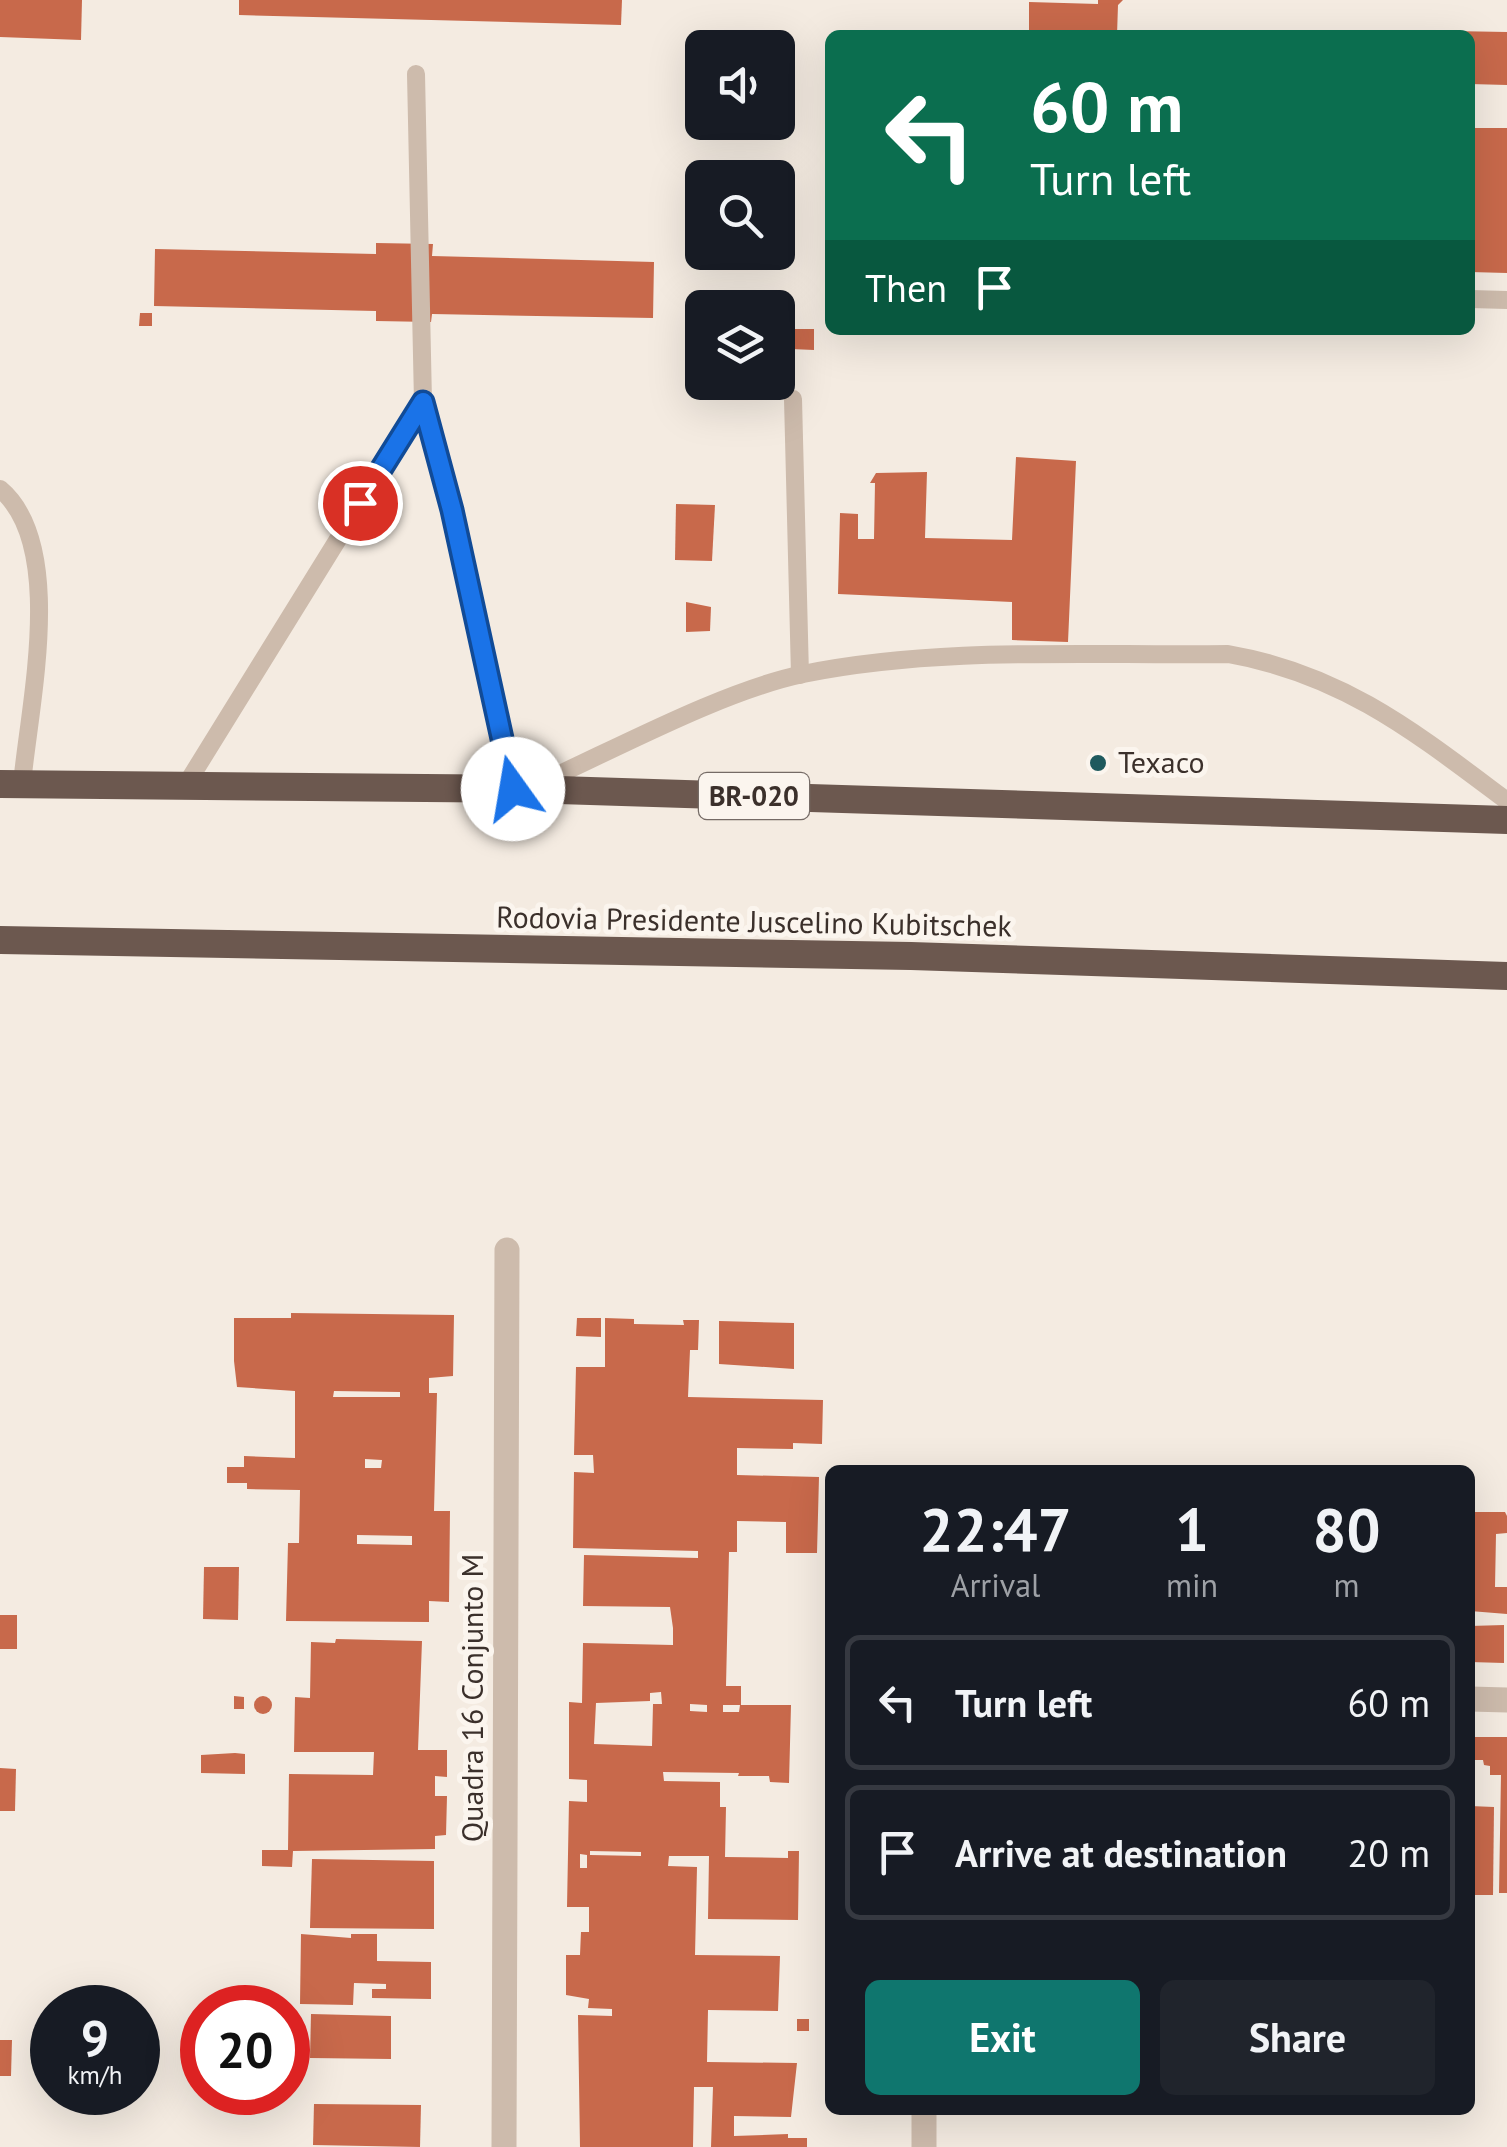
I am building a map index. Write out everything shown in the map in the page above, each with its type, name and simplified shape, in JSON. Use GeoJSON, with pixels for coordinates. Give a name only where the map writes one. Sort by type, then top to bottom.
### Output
{"type":"FeatureCollection","features":[{"type":"Feature","properties":{"kind":"highway","name":"BR-020"},"geometry":{"type":"LineString","coordinates":[[11,784],[520,789],[1507,820]]}},
{"type":"Feature","properties":{"kind":"highway","name":"Rodovia Presidente Juscelino Kubitschek"},"geometry":{"type":"LineString","coordinates":[[0,940],[911,956],[1507,976]]}},
{"type":"Feature","properties":{"kind":"street","name":"Quadra 16 Conjunto M"},"geometry":{"type":"LineString","coordinates":[[504,2147],[507,1250]]}},
{"type":"Feature","properties":{"kind":"street"},"geometry":{"type":"LineString","coordinates":[[1475,1699],[1507,1700]]}},
{"type":"Feature","properties":{"kind":"street"},"geometry":{"type":"LineString","coordinates":[[924,2115],[924,2147]]}},
{"type":"Feature","properties":{"kind":"lane"},"geometry":{"type":"LineString","coordinates":[[416,74],[423,402],[520,789],[742,694],[800,675],[954,658],[1228,654],[1273,662],[1330,682],[1397,719],[1507,800]]}},
{"type":"Feature","properties":{"kind":"lane"},"geometry":{"type":"LineString","coordinates":[[1475,299],[1507,300]]}},
{"type":"Feature","properties":{"kind":"lane"},"geometry":{"type":"LineString","coordinates":[[793,400],[800,675]]}},
{"type":"Feature","properties":{"kind":"lane"},"geometry":{"type":"LineString","coordinates":[[184,788],[423,402]]}},
{"type":"Feature","properties":{"kind":"lane"},"geometry":{"type":"LineString","coordinates":[[0,489],[29,532],[40,584],[11,784]]}},
{"type":"Feature","properties":{"kind":"building"},"geometry":{"type":"Polygon","coordinates":[[[0,0],[82,0],[81,40],[0,37],[0,0]]]}},
{"type":"Feature","properties":{"kind":"building"},"geometry":{"type":"Polygon","coordinates":[[[239,0],[622,0],[621,25],[239,15],[239,0]]]}},
{"type":"Feature","properties":{"kind":"building"},"geometry":{"type":"Polygon","coordinates":[[[1098,0],[1123,0],[1118,5],[1117,30],[1029,30],[1029,2],[1098,4],[1098,0]]]}},
{"type":"Feature","properties":{"kind":"building"},"geometry":{"type":"Polygon","coordinates":[[[1475,31],[1507,32],[1507,85],[1475,84],[1475,31]]]}},
{"type":"Feature","properties":{"kind":"building"},"geometry":{"type":"Polygon","coordinates":[[[1475,128],[1507,128],[1507,273],[1475,272],[1475,128]]]}},
{"type":"Feature","properties":{"kind":"building"},"geometry":{"type":"Polygon","coordinates":[[[376,243],[433,244],[432,256],[654,262],[653,318],[432,314],[431,322],[376,321],[376,311],[154,306],[155,249],[376,254],[376,243]]]}},
{"type":"Feature","properties":{"kind":"building"},"geometry":{"type":"Polygon","coordinates":[[[140,313],[152,313],[152,326],[139,326],[140,313]]]}},
{"type":"Feature","properties":{"kind":"building"},"geometry":{"type":"Polygon","coordinates":[[[795,329],[814,329],[814,350],[795,349],[795,329]]]}},
{"type":"Feature","properties":{"kind":"building"},"geometry":{"type":"Polygon","coordinates":[[[1016,457],[1076,461],[1068,642],[1012,640],[1012,602],[838,594],[840,513],[858,514],[858,539],[874,539],[875,483],[870,483],[876,473],[927,472],[925,538],[1012,540],[1016,457]]]}},
{"type":"Feature","properties":{"kind":"building"},"geometry":{"type":"Polygon","coordinates":[[[676,504],[715,505],[712,561],[675,560],[676,504]]]}},
{"type":"Feature","properties":{"kind":"building"},"geometry":{"type":"Polygon","coordinates":[[[686,602],[711,607],[710,631],[686,632],[686,602]]]}},
{"type":"Feature","properties":{"kind":"building"},"geometry":{"type":"Polygon","coordinates":[[[291,1313],[454,1315],[453,1376],[429,1378],[429,1393],[437,1393],[434,1511],[450,1511],[449,1602],[429,1601],[429,1622],[286,1621],[288,1543],[299,1543],[300,1490],[247,1489],[247,1483],[227,1483],[227,1467],[244,1467],[244,1456],[295,1458],[295,1391],[237,1387],[234,1361],[234,1318],[291,1318],[291,1313]],[[334,1391],[333,1397],[400,1397],[400,1392],[334,1391]],[[365,1459],[365,1468],[381,1468],[382,1460],[365,1459]],[[357,1535],[357,1544],[412,1545],[412,1536],[357,1535]]]}},
{"type":"Feature","properties":{"kind":"building"},"geometry":{"type":"Polygon","coordinates":[[[577,1318],[601,1318],[601,1337],[576,1336],[577,1318]]]}},
{"type":"Feature","properties":{"kind":"building"},"geometry":{"type":"Polygon","coordinates":[[[605,1318],[634,1319],[634,1324],[684,1325],[683,1320],[699,1320],[698,1350],[690,1350],[688,1397],[823,1400],[822,1444],[793,1443],[793,1449],[737,1448],[737,1475],[819,1477],[817,1553],[786,1553],[786,1522],[737,1521],[737,1552],[729,1552],[726,1686],[741,1686],[741,1705],[791,1705],[789,1783],[770,1782],[769,1776],[738,1776],[739,1773],[663,1772],[664,1781],[720,1782],[720,1807],[726,1807],[725,1857],[788,1858],[788,1851],[799,1851],[798,1920],[708,1919],[709,1856],[669,1856],[668,1866],[697,1867],[695,1955],[780,1956],[778,2011],[708,2010],[707,2062],[797,2063],[791,2117],[734,2116],[734,2136],[788,2134],[788,2138],[807,2138],[807,2147],[711,2147],[713,2087],[694,2087],[693,2147],[580,2147],[578,2015],[612,2016],[612,2009],[588,2008],[589,1999],[566,1995],[566,1955],[580,1955],[581,1932],[589,1932],[589,1907],[567,1907],[569,1801],[587,1802],[587,1780],[569,1779],[569,1702],[582,1703],[583,1643],[673,1645],[670,1607],[583,1606],[584,1555],[698,1558],[698,1551],[573,1548],[574,1472],[594,1473],[593,1455],[574,1455],[576,1367],[605,1367],[605,1318]],[[661,1692],[650,1693],[650,1701],[596,1703],[594,1744],[652,1746],[653,1704],[662,1704],[661,1692]],[[690,1704],[690,1711],[707,1712],[707,1705],[690,1704]],[[723,1705],[723,1712],[739,1712],[740,1705],[723,1705]],[[590,1851],[590,1855],[641,1856],[641,1852],[590,1851]],[[580,1854],[580,1868],[587,1868],[587,1855],[580,1854]]]}},
{"type":"Feature","properties":{"kind":"building"},"geometry":{"type":"Polygon","coordinates":[[[719,1321],[794,1323],[794,1369],[719,1364],[719,1321]]]}},
{"type":"Feature","properties":{"kind":"building"},"geometry":{"type":"Polygon","coordinates":[[[1475,1512],[1505,1512],[1507,1516],[1507,1533],[1496,1534],[1495,1587],[1507,1587],[1507,1614],[1475,1611],[1475,1512]]]}},
{"type":"Feature","properties":{"kind":"building"},"geometry":{"type":"Polygon","coordinates":[[[204,1567],[239,1567],[238,1620],[203,1619],[204,1567]]]}},
{"type":"Feature","properties":{"kind":"building"},"geometry":{"type":"Polygon","coordinates":[[[0,1615],[17,1615],[17,1649],[0,1649],[0,1615]]]}},
{"type":"Feature","properties":{"kind":"building"},"geometry":{"type":"Polygon","coordinates":[[[1504,1625],[1504,1663],[1475,1662],[1475,1626],[1504,1625]]]}},
{"type":"Feature","properties":{"kind":"building"},"geometry":{"type":"Polygon","coordinates":[[[336,1639],[422,1641],[418,1750],[447,1750],[447,1777],[435,1776],[435,1796],[447,1796],[446,1835],[435,1836],[435,1849],[293,1851],[292,1867],[262,1866],[262,1850],[288,1850],[289,1774],[373,1775],[374,1752],[294,1752],[295,1697],[310,1698],[311,1642],[335,1643],[336,1639]]]}},
{"type":"Feature","properties":{"kind":"building"},"geometry":{"type":"Polygon","coordinates":[[[234,1696],[244,1697],[244,1709],[234,1709],[234,1696]]]}},
{"type":"Feature","properties":{"kind":"building"},"geometry":{"type":"Polygon","coordinates":[[[263,1696],[272,1705],[263,1714],[254,1705],[263,1696]]]}},
{"type":"Feature","properties":{"kind":"building"},"geometry":{"type":"Polygon","coordinates":[[[1475,1737],[1507,1737],[1507,1893],[1499,1893],[1501,1775],[1490,1775],[1490,1766],[1484,1765],[1483,1760],[1475,1760],[1475,1737]]]}},
{"type":"Feature","properties":{"kind":"building"},"geometry":{"type":"Polygon","coordinates":[[[245,1754],[245,1774],[201,1773],[201,1755],[245,1754]]]}},
{"type":"Feature","properties":{"kind":"building"},"geometry":{"type":"Polygon","coordinates":[[[0,1768],[16,1769],[15,1811],[0,1811],[0,1768]]]}},
{"type":"Feature","properties":{"kind":"building"},"geometry":{"type":"Polygon","coordinates":[[[1475,1806],[1494,1807],[1493,1895],[1475,1895],[1475,1806]]]}},
{"type":"Feature","properties":{"kind":"building"},"geometry":{"type":"Polygon","coordinates":[[[312,1859],[434,1861],[434,1929],[310,1928],[312,1859]]]}},
{"type":"Feature","properties":{"kind":"building"},"geometry":{"type":"Polygon","coordinates":[[[301,1934],[351,1938],[351,1934],[377,1934],[377,1961],[431,1962],[431,1999],[372,1998],[372,1989],[386,1989],[386,1984],[354,1983],[353,2005],[310,2004],[310,1985],[300,1985],[301,1934]]]}},
{"type":"Feature","properties":{"kind":"building"},"geometry":{"type":"Polygon","coordinates":[[[311,2014],[391,2016],[391,2059],[310,2058],[311,2014]]]}},
{"type":"Feature","properties":{"kind":"building"},"geometry":{"type":"Polygon","coordinates":[[[797,2019],[809,2019],[809,2031],[797,2031],[797,2019]]]}},
{"type":"Feature","properties":{"kind":"building"},"geometry":{"type":"Polygon","coordinates":[[[0,2040],[12,2040],[11,2076],[0,2076],[0,2040]]]}},
{"type":"Feature","properties":{"kind":"building"},"geometry":{"type":"Polygon","coordinates":[[[314,2104],[421,2105],[420,2147],[313,2145],[314,2104]]]}},
{"type":"Feature","properties":{"kind":"place","name":"Texaco"},"geometry":{"type":"Point","coordinates":[1098,763]}},
{"type":"Feature","properties":{"kind":"route"},"geometry":{"type":"LineString","coordinates":[[360,503],[423,402],[452,510],[513,789]]}}]}
